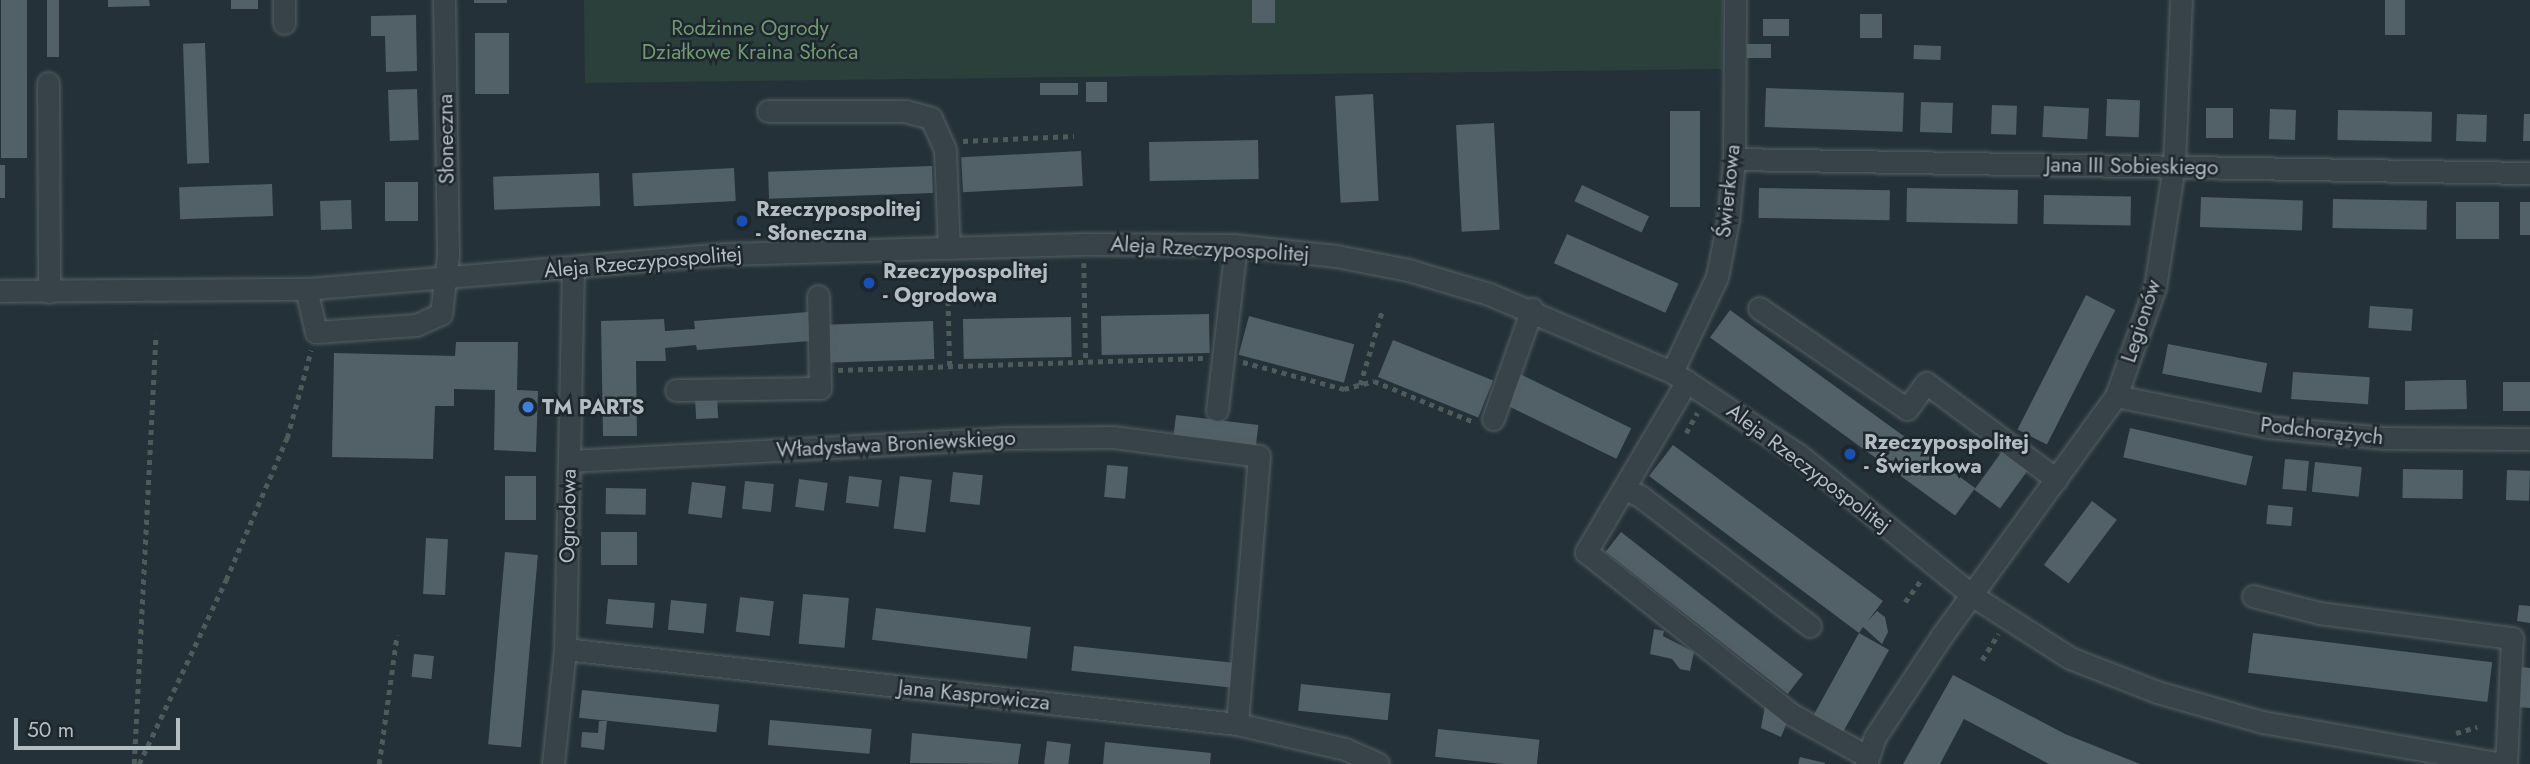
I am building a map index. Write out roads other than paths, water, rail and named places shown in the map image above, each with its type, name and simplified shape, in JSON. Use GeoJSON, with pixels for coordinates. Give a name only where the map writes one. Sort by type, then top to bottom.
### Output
{"type":"FeatureCollection","features":[{"type":"Feature","properties":{"kind":"street"},"geometry":{"type":"LineString","coordinates":[[284,0],[284,23]]}},
{"type":"Feature","properties":{"kind":"street","name":"Słoneczna"},"geometry":{"type":"LineString","coordinates":[[306,289],[316,332],[416,325],[433,320],[441,314],[447,279],[444,0]]}},
{"type":"Feature","properties":{"kind":"street","name":"Świerkowa"},"geometry":{"type":"LineString","coordinates":[[1735,0],[1734,159],[1717,277],[1680,377],[1626,489],[1586,552],[1791,714],[1867,761]]}},
{"type":"Feature","properties":{"kind":"street","name":"Legionów"},"geometry":{"type":"LineString","coordinates":[[1867,761],[1875,737],[2116,396],[2155,287],[2174,166],[2181,0]]}},
{"type":"Feature","properties":{"kind":"street"},"geometry":{"type":"LineString","coordinates":[[48,83],[49,292]]}},
{"type":"Feature","properties":{"kind":"street"},"geometry":{"type":"LineString","coordinates":[[768,111],[905,111],[930,118],[941,142],[949,248]]}},
{"type":"Feature","properties":{"kind":"street","name":"Jana III Sobieskiego"},"geometry":{"type":"LineString","coordinates":[[1734,159],[2530,173]]}},
{"type":"Feature","properties":{"kind":"street"},"geometry":{"type":"LineString","coordinates":[[1217,410],[1237,246]]}},
{"type":"Feature","properties":{"kind":"street","name":"Aleja Rzeczypospolitej"},"geometry":{"type":"LineString","coordinates":[[0,292],[306,289],[726,254],[949,248],[1282,248],[1408,270],[1532,309],[1680,377],[1799,455],[1973,596],[2070,658],[2196,705],[2353,741],[2504,764]]}},
{"type":"Feature","properties":{"kind":"street","name":"Ogrodowa"},"geometry":{"type":"LineString","coordinates":[[553,764],[565,649],[573,268]]}},
{"type":"Feature","properties":{"kind":"street"},"geometry":{"type":"LineString","coordinates":[[676,390],[820,388],[818,296]]}},
{"type":"Feature","properties":{"kind":"street"},"geometry":{"type":"LineString","coordinates":[[1759,308],[1907,410],[1926,383],[2056,479]]}},
{"type":"Feature","properties":{"kind":"street"},"geometry":{"type":"LineString","coordinates":[[1493,419],[1532,309]]}},
{"type":"Feature","properties":{"kind":"street","name":"Podchorążych"},"geometry":{"type":"LineString","coordinates":[[2116,396],[2268,427],[2384,438],[2530,439]]}},
{"type":"Feature","properties":{"kind":"street","name":"Władysława Broniewskiego"},"geometry":{"type":"LineString","coordinates":[[569,461],[1003,438],[1113,437],[1259,456],[1237,724]]}},
{"type":"Feature","properties":{"kind":"street"},"geometry":{"type":"LineString","coordinates":[[1626,489],[1640,496],[1810,626]]}},
{"type":"Feature","properties":{"kind":"street"},"geometry":{"type":"LineString","coordinates":[[2253,596],[2319,614],[2521,639],[2504,764]]}},
{"type":"Feature","properties":{"kind":"street","name":"Jana Kasprowicza"},"geometry":{"type":"LineString","coordinates":[[565,649],[1237,724],[1345,749],[1378,764]]}},
{"type":"Feature","properties":{"kind":"place","name":"Rzeczypospolitej - Słoneczna"},"geometry":{"type":"Point","coordinates":[742,221]}},
{"type":"Feature","properties":{"kind":"place","name":"Rzeczypospolitej - Ogrodowa"},"geometry":{"type":"Point","coordinates":[869,283]}},
{"type":"Feature","properties":{"kind":"place","name":"TM PARTS"},"geometry":{"type":"Point","coordinates":[528,407]}},
{"type":"Feature","properties":{"kind":"place","name":"Rzeczypospolitej - Świerkowa"},"geometry":{"type":"Point","coordinates":[1850,454]}},
{"type":"Feature","properties":{"kind":"park label","name":"Rodzinne Ogrody Działkowe Kraina Słońca"},"geometry":{"type":"Point","coordinates":[750,40]}}]}
